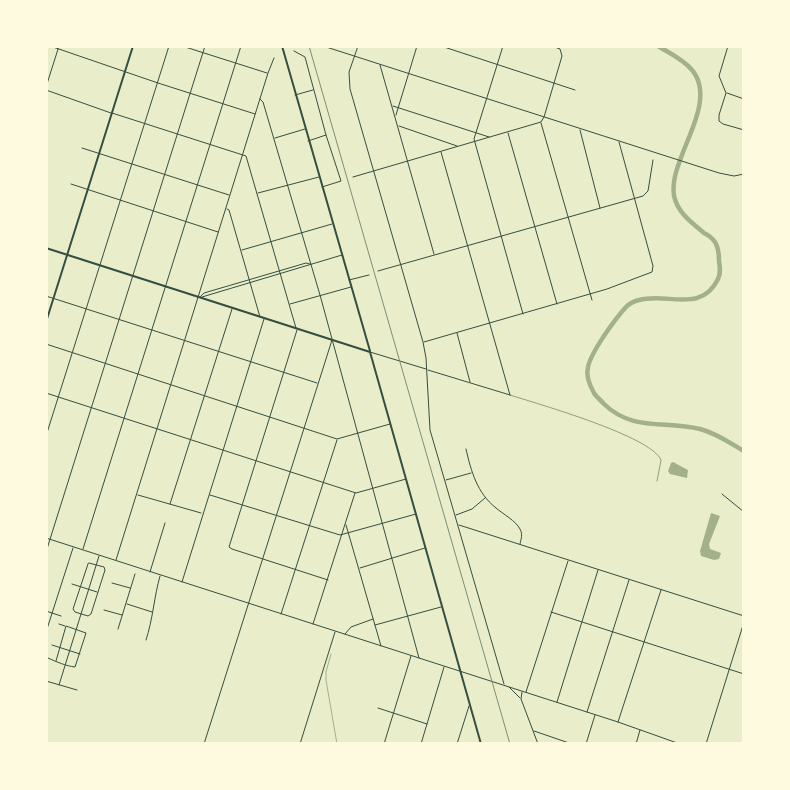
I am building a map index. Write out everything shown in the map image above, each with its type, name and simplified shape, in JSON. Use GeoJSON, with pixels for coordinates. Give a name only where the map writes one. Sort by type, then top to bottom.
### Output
{"type":"FeatureCollection","features":[{"type":"Feature","properties":{"kind":"main road"},"geometry":{"type":"LineString","coordinates":[[46,322],[133,46]]}},
{"type":"Feature","properties":{"kind":"main road"},"geometry":{"type":"LineString","coordinates":[[282,46],[481,744]]}},
{"type":"Feature","properties":{"kind":"main road"},"geometry":{"type":"LineString","coordinates":[[46,248],[370,352]]}},
{"type":"Feature","properties":{"kind":"street"},"geometry":{"type":"LineString","coordinates":[[50,46],[255,114]]}},
{"type":"Feature","properties":{"kind":"street"},"geometry":{"type":"LineString","coordinates":[[46,86],[59,46]]}},
{"type":"Feature","properties":{"kind":"street"},"geometry":{"type":"LineString","coordinates":[[46,436],[169,46]]}},
{"type":"Feature","properties":{"kind":"street"},"geometry":{"type":"LineString","coordinates":[[182,46],[268,74]]}},
{"type":"Feature","properties":{"kind":"street"},"geometry":{"type":"LineString","coordinates":[[46,552],[205,46]]}},
{"type":"Feature","properties":{"kind":"street"},"geometry":{"type":"LineString","coordinates":[[82,550],[241,46]]}},
{"type":"Feature","properties":{"kind":"street"},"geometry":{"type":"LineString","coordinates":[[323,46],[693,165],[727,175],[744,174]]}},
{"type":"Feature","properties":{"kind":"street"},"geometry":{"type":"LineString","coordinates":[[358,46],[349,72],[350,89],[424,342],[430,430],[504,685]]}},
{"type":"Feature","properties":{"kind":"street"},"geometry":{"type":"LineString","coordinates":[[395,117],[417,46]]}},
{"type":"Feature","properties":{"kind":"street"},"geometry":{"type":"LineString","coordinates":[[441,46],[575,90]]}},
{"type":"Feature","properties":{"kind":"street"},"geometry":{"type":"LineString","coordinates":[[503,46],[475,133],[474,142],[523,314]]}},
{"type":"Feature","properties":{"kind":"street"},"geometry":{"type":"LineString","coordinates":[[353,177],[491,138],[540,122],[544,117],[562,56],[562,51],[552,46]]}},
{"type":"Feature","properties":{"kind":"street"},"geometry":{"type":"LineString","coordinates":[[728,46],[719,76],[726,93],[719,121],[744,130]]}},
{"type":"Feature","properties":{"kind":"street"},"geometry":{"type":"LineString","coordinates":[[294,52],[305,57],[326,135],[341,181],[322,187]]}},
{"type":"Feature","properties":{"kind":"street"},"geometry":{"type":"LineString","coordinates":[[116,560],[274,58]]}},
{"type":"Feature","properties":{"kind":"street"},"geometry":{"type":"LineString","coordinates":[[380,65],[435,255]]}},
{"type":"Feature","properties":{"kind":"street"},"geometry":{"type":"LineString","coordinates":[[46,90],[144,124],[243,155],[246,158],[297,329],[229,547],[328,580]]}},
{"type":"Feature","properties":{"kind":"street"},"geometry":{"type":"LineString","coordinates":[[295,95],[313,90]]}},
{"type":"Feature","properties":{"kind":"street"},"geometry":{"type":"LineString","coordinates":[[726,93],[744,99]]}},
{"type":"Feature","properties":{"kind":"street"},"geometry":{"type":"LineString","coordinates":[[260,99],[263,102],[320,295],[419,658]]}},
{"type":"Feature","properties":{"kind":"street"},"geometry":{"type":"LineString","coordinates":[[392,105],[491,138]]}},
{"type":"Feature","properties":{"kind":"street"},"geometry":{"type":"LineString","coordinates":[[540,122],[592,300]]}},
{"type":"Feature","properties":{"kind":"street"},"geometry":{"type":"LineString","coordinates":[[398,126],[457,147]]}},
{"type":"Feature","properties":{"kind":"street"},"geometry":{"type":"LineString","coordinates":[[274,138],[305,129]]}},
{"type":"Feature","properties":{"kind":"street"},"geometry":{"type":"LineString","coordinates":[[580,129],[600,208]]}},
{"type":"Feature","properties":{"kind":"street"},"geometry":{"type":"LineString","coordinates":[[508,132],[556,304]]}},
{"type":"Feature","properties":{"kind":"street"},"geometry":{"type":"LineString","coordinates":[[308,141],[326,135]]}},
{"type":"Feature","properties":{"kind":"street"},"geometry":{"type":"LineString","coordinates":[[424,342],[590,294],[650,273],[653,270],[619,141]]}},
{"type":"Feature","properties":{"kind":"street"},"geometry":{"type":"LineString","coordinates":[[82,148],[230,196]]}},
{"type":"Feature","properties":{"kind":"street"},"geometry":{"type":"LineString","coordinates":[[441,152],[510,395]]}},
{"type":"Feature","properties":{"kind":"street"},"geometry":{"type":"LineString","coordinates":[[378,271],[643,196],[648,191],[654,160]]}},
{"type":"Feature","properties":{"kind":"street"},"geometry":{"type":"LineString","coordinates":[[257,194],[319,177]]}},
{"type":"Feature","properties":{"kind":"street"},"geometry":{"type":"LineString","coordinates":[[71,184],[219,233]]}},
{"type":"Feature","properties":{"kind":"street"},"geometry":{"type":"LineString","coordinates":[[227,208],[260,317]]}},
{"type":"Feature","properties":{"kind":"street"},"geometry":{"type":"LineString","coordinates":[[241,250],[332,224]]}},
{"type":"Feature","properties":{"kind":"street"},"geometry":{"type":"LineString","coordinates":[[199,298],[204,293],[342,255]]}},
{"type":"Feature","properties":{"kind":"street"},"geometry":{"type":"LineString","coordinates":[[199,298],[280,272]]}},
{"type":"Feature","properties":{"kind":"street"},"geometry":{"type":"LineString","coordinates":[[349,280],[369,275]]}},
{"type":"Feature","properties":{"kind":"street"},"geometry":{"type":"LineString","coordinates":[[290,304],[351,287]]}},
{"type":"Feature","properties":{"kind":"street"},"geometry":{"type":"LineString","coordinates":[[46,296],[317,383]]}},
{"type":"Feature","properties":{"kind":"street"},"geometry":{"type":"LineString","coordinates":[[170,504],[232,308]]}},
{"type":"Feature","properties":{"kind":"street"},"geometry":{"type":"LineString","coordinates":[[182,582],[264,318]]}},
{"type":"Feature","properties":{"kind":"street"},"geometry":{"type":"LineString","coordinates":[[457,332],[470,383]]}},
{"type":"Feature","properties":{"kind":"street"},"geometry":{"type":"LineString","coordinates":[[204,744],[332,340]]}},
{"type":"Feature","properties":{"kind":"street"},"geometry":{"type":"LineString","coordinates":[[46,344],[337,439],[390,424]]}},
{"type":"Feature","properties":{"kind":"street"},"geometry":{"type":"LineString","coordinates":[[370,352],[510,395]]}},
{"type":"Feature","properties":{"kind":"street"},"geometry":{"type":"LineString","coordinates":[[46,393],[356,492],[406,479]]}},
{"type":"Feature","properties":{"kind":"street"},"geometry":{"type":"LineString","coordinates":[[281,614],[337,439]]}},
{"type":"Feature","properties":{"kind":"street"},"geometry":{"type":"LineString","coordinates":[[466,449],[476,484],[493,507],[520,527],[522,537],[520,544]]}},
{"type":"Feature","properties":{"kind":"street"},"geometry":{"type":"LineString","coordinates":[[445,480],[472,472]]}},
{"type":"Feature","properties":{"kind":"street"},"geometry":{"type":"LineString","coordinates":[[313,624],[356,492]]}},
{"type":"Feature","properties":{"kind":"street"},"geometry":{"type":"LineString","coordinates":[[137,494],[203,514]]}},
{"type":"Feature","properties":{"kind":"street"},"geometry":{"type":"LineString","coordinates":[[209,494],[343,535],[416,514]]}},
{"type":"Feature","properties":{"kind":"street"},"geometry":{"type":"LineString","coordinates":[[722,494],[744,512]]}},
{"type":"Feature","properties":{"kind":"street"},"geometry":{"type":"LineString","coordinates":[[456,515],[472,509],[486,497]]}},
{"type":"Feature","properties":{"kind":"street"},"geometry":{"type":"LineString","coordinates":[[150,572],[165,523]]}},
{"type":"Feature","properties":{"kind":"street"},"geometry":{"type":"LineString","coordinates":[[346,524],[381,646]]}},
{"type":"Feature","properties":{"kind":"street"},"geometry":{"type":"LineString","coordinates":[[458,525],[744,616]]}},
{"type":"Feature","properties":{"kind":"street"},"geometry":{"type":"LineString","coordinates":[[46,538],[595,714],[680,744]]}},
{"type":"Feature","properties":{"kind":"street"},"geometry":{"type":"LineString","coordinates":[[46,632],[73,547]]}},
{"type":"Feature","properties":{"kind":"street"},"geometry":{"type":"LineString","coordinates":[[359,568],[426,548]]}},
{"type":"Feature","properties":{"kind":"street"},"geometry":{"type":"LineString","coordinates":[[59,685],[100,555]]}},
{"type":"Feature","properties":{"kind":"street"},"geometry":{"type":"LineString","coordinates":[[526,692],[568,560]]}},
{"type":"Feature","properties":{"kind":"street"},"geometry":{"type":"LineString","coordinates":[[88,564],[96,566],[105,570],[91,614],[88,616],[75,612],[73,609],[88,564]]}},
{"type":"Feature","properties":{"kind":"street"},"geometry":{"type":"LineString","coordinates":[[557,702],[599,569]]}},
{"type":"Feature","properties":{"kind":"street"},"geometry":{"type":"LineString","coordinates":[[118,629],[135,574]]}},
{"type":"Feature","properties":{"kind":"street"},"geometry":{"type":"LineString","coordinates":[[146,640],[160,575]]}},
{"type":"Feature","properties":{"kind":"street"},"geometry":{"type":"LineString","coordinates":[[587,712],[629,579]]}},
{"type":"Feature","properties":{"kind":"street"},"geometry":{"type":"LineString","coordinates":[[112,583],[131,589]]}},
{"type":"Feature","properties":{"kind":"street"},"geometry":{"type":"LineString","coordinates":[[72,584],[98,592]]}},
{"type":"Feature","properties":{"kind":"street"},"geometry":{"type":"LineString","coordinates":[[618,722],[661,590]]}},
{"type":"Feature","properties":{"kind":"street"},"geometry":{"type":"LineString","coordinates":[[126,604],[153,612]]}},
{"type":"Feature","properties":{"kind":"street"},"geometry":{"type":"LineString","coordinates":[[375,625],[442,606]]}},
{"type":"Feature","properties":{"kind":"street"},"geometry":{"type":"LineString","coordinates":[[104,610],[122,615]]}},
{"type":"Feature","properties":{"kind":"street"},"geometry":{"type":"LineString","coordinates":[[46,611],[61,616]]}},
{"type":"Feature","properties":{"kind":"street"},"geometry":{"type":"LineString","coordinates":[[551,612],[744,674]]}},
{"type":"Feature","properties":{"kind":"street"},"geometry":{"type":"LineString","coordinates":[[344,634],[351,627],[373,619]]}},
{"type":"Feature","properties":{"kind":"street"},"geometry":{"type":"LineString","coordinates":[[706,744],[744,622]]}},
{"type":"Feature","properties":{"kind":"street"},"geometry":{"type":"LineString","coordinates":[[48,658],[75,667],[80,654],[86,633],[59,624]]}},
{"type":"Feature","properties":{"kind":"street"},"geometry":{"type":"LineString","coordinates":[[56,661],[66,626]]}},
{"type":"Feature","properties":{"kind":"street"},"geometry":{"type":"LineString","coordinates":[[300,744],[336,631]]}},
{"type":"Feature","properties":{"kind":"street"},"geometry":{"type":"LineString","coordinates":[[52,645],[80,654]]}},
{"type":"Feature","properties":{"kind":"street"},"geometry":{"type":"LineString","coordinates":[[384,744],[411,655]]}},
{"type":"Feature","properties":{"kind":"street"},"geometry":{"type":"LineString","coordinates":[[421,744],[444,666]]}},
{"type":"Feature","properties":{"kind":"street"},"geometry":{"type":"LineString","coordinates":[[46,681],[77,690]]}},
{"type":"Feature","properties":{"kind":"street"},"geometry":{"type":"LineString","coordinates":[[508,687],[521,699],[538,744]]}},
{"type":"Feature","properties":{"kind":"street"},"geometry":{"type":"LineString","coordinates":[[521,699],[522,691]]}},
{"type":"Feature","properties":{"kind":"street"},"geometry":{"type":"LineString","coordinates":[[457,744],[470,703]]}},
{"type":"Feature","properties":{"kind":"street"},"geometry":{"type":"LineString","coordinates":[[378,708],[427,724]]}},
{"type":"Feature","properties":{"kind":"street"},"geometry":{"type":"LineString","coordinates":[[586,744],[595,714]]}},
{"type":"Feature","properties":{"kind":"street"},"geometry":{"type":"LineString","coordinates":[[636,744],[640,729]]}},
{"type":"Feature","properties":{"kind":"street"},"geometry":{"type":"LineString","coordinates":[[533,731],[572,744]]}},
{"type":"Feature","properties":{"kind":"lane"},"geometry":{"type":"LineString","coordinates":[[510,395],[614,430],[658,454],[661,460],[657,481]]}},
{"type":"Feature","properties":{"kind":"shaded area"},"geometry":{"type":"Polygon","coordinates":[[[673,462],[688,470],[687,478],[670,474],[668,471],[673,462]]]}},
{"type":"Feature","properties":{"kind":"shaded area"},"geometry":{"type":"Polygon","coordinates":[[[711,513],[720,516],[709,544],[710,549],[721,553],[719,559],[714,560],[701,556],[700,551],[711,513]]]}},
{"type":"Feature","properties":{"kind":"waterway"},"geometry":{"type":"LineString","coordinates":[[658,46],[676,56],[692,70],[698,80],[700,90],[698,112],[674,180],[674,196],[686,217],[715,242],[719,252],[720,274],[711,290],[702,296],[683,300],[650,298],[637,300],[627,306],[598,345],[588,367],[588,377],[596,396],[615,413],[638,422],[687,426],[700,429],[744,451]]}},
{"type":"Feature","properties":{"kind":"waterway"},"geometry":{"type":"LineString","coordinates":[[331,654],[326,672],[326,680],[337,744]]}},
{"type":"Feature","properties":{"kind":"railway"},"geometry":{"type":"LineString","coordinates":[[309,46],[510,744]]}}]}
